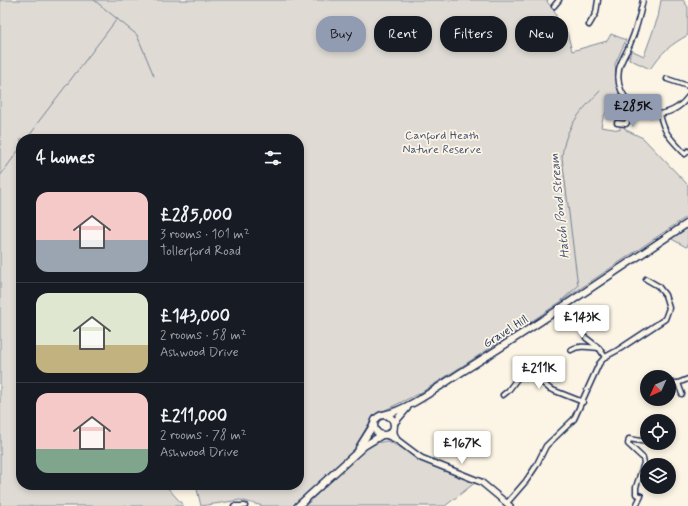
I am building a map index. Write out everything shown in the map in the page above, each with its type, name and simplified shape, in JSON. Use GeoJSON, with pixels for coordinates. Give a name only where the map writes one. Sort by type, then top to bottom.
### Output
{"type":"FeatureCollection","features":[{"type":"Feature","properties":{"kind":"main road","name":"Gravel Hill"},"geometry":{"type":"LineString","coordinates":[[382,415],[392,413],[412,402],[526,332],[688,223]]}},
{"type":"Feature","properties":{"kind":"main road","name":"Gravel Hill"},"geometry":{"type":"LineString","coordinates":[[394,425],[412,402]]}},
{"type":"Feature","properties":{"kind":"main road"},"geometry":{"type":"LineString","coordinates":[[298,506],[364,446],[391,432],[394,425],[391,418],[382,415],[376,418],[358,451]]}},
{"type":"Feature","properties":{"kind":"main road"},"geometry":{"type":"LineString","coordinates":[[374,424],[377,433],[384,435]]}},
{"type":"Feature","properties":{"kind":"street"},"geometry":{"type":"LineString","coordinates":[[552,0],[556,3]]}},
{"type":"Feature","properties":{"kind":"street"},"geometry":{"type":"LineString","coordinates":[[589,25],[596,13],[598,0]]}},
{"type":"Feature","properties":{"kind":"street"},"geometry":{"type":"LineString","coordinates":[[643,0],[636,29],[619,70],[619,82],[622,93],[629,103],[636,108],[646,113],[660,114],[675,109],[688,97]]}},
{"type":"Feature","properties":{"kind":"street"},"geometry":{"type":"LineString","coordinates":[[667,80],[688,86]]}},
{"type":"Feature","properties":{"kind":"street"},"geometry":{"type":"LineString","coordinates":[[617,123],[626,124],[636,108]]}},
{"type":"Feature","properties":{"kind":"street"},"geometry":{"type":"LineString","coordinates":[[660,114],[665,132],[687,154]]}},
{"type":"Feature","properties":{"kind":"street"},"geometry":{"type":"LineString","coordinates":[[384,435],[397,440],[421,458],[481,482],[508,505],[532,471],[546,446],[574,419],[599,364],[605,357],[657,324],[668,314],[668,302],[662,289],[655,283],[646,279]]}},
{"type":"Feature","properties":{"kind":"street"},"geometry":{"type":"LineString","coordinates":[[586,338],[598,348],[605,357]]}},
{"type":"Feature","properties":{"kind":"street"},"geometry":{"type":"LineString","coordinates":[[571,350],[582,347],[598,348]]}},
{"type":"Feature","properties":{"kind":"street"},"geometry":{"type":"LineString","coordinates":[[503,395],[508,391],[525,368],[550,389],[583,402]]}},
{"type":"Feature","properties":{"kind":"street"},"geometry":{"type":"LineString","coordinates":[[682,394],[678,383],[688,379]]}},
{"type":"Feature","properties":{"kind":"street"},"geometry":{"type":"LineString","coordinates":[[394,425],[397,440]]}},
{"type":"Feature","properties":{"kind":"street"},"geometry":{"type":"LineString","coordinates":[[636,506],[641,496],[636,494],[636,487],[644,463],[643,458],[628,444],[629,439],[640,441]]}},
{"type":"Feature","properties":{"kind":"street"},"geometry":{"type":"LineString","coordinates":[[234,506],[245,506]]}},
{"type":"Feature","properties":{"kind":"green space","name":"Canford Heath Nature Reserve"},"geometry":{"type":"Polygon","coordinates":[[[0,0],[548,0],[547,2],[554,9],[556,16],[515,16],[515,52],[568,52],[568,36],[572,51],[607,41],[611,34],[626,40],[615,64],[617,87],[621,98],[610,107],[605,114],[601,127],[620,130],[620,125],[623,125],[626,130],[643,138],[688,185],[688,216],[529,323],[422,392],[373,416],[354,450],[292,506],[263,506],[240,500],[201,506],[197,490],[304,490],[304,134],[16,134],[16,490],[170,490],[184,506],[0,506],[0,0]]]}},
{"type":"Feature","properties":{"kind":"green space"},"geometry":{"type":"Polygon","coordinates":[[[661,0],[683,0],[688,7],[688,35],[667,49],[650,69],[629,59],[631,50],[644,56],[658,17],[661,0]]]}},
{"type":"Feature","properties":{"kind":"green space"},"geometry":{"type":"Polygon","coordinates":[[[688,226],[688,246],[686,247],[670,238],[688,226]]]}},
{"type":"Feature","properties":{"kind":"green space"},"geometry":{"type":"Polygon","coordinates":[[[387,441],[476,482],[445,506],[305,506],[364,450],[376,443],[387,441]]]}},
{"type":"Feature","properties":{"kind":"waterway"},"geometry":{"type":"LineString","coordinates":[[94,0],[137,35],[154,76]]}},
{"type":"Feature","properties":{"kind":"waterway"},"geometry":{"type":"LineString","coordinates":[[36,125],[117,19]]}},
{"type":"Feature","properties":{"kind":"waterway","name":"Hatch Pond Stream"},"geometry":{"type":"LineString","coordinates":[[562,300],[578,286],[562,157],[566,137],[570,128],[580,113],[600,91]]}},
{"type":"Feature","properties":{"kind":"waterway"},"geometry":{"type":"LineString","coordinates":[[31,134],[35,128]]}},
{"type":"Feature","properties":{"kind":"waterway"},"geometry":{"type":"LineString","coordinates":[[0,176],[16,154]]}}]}
